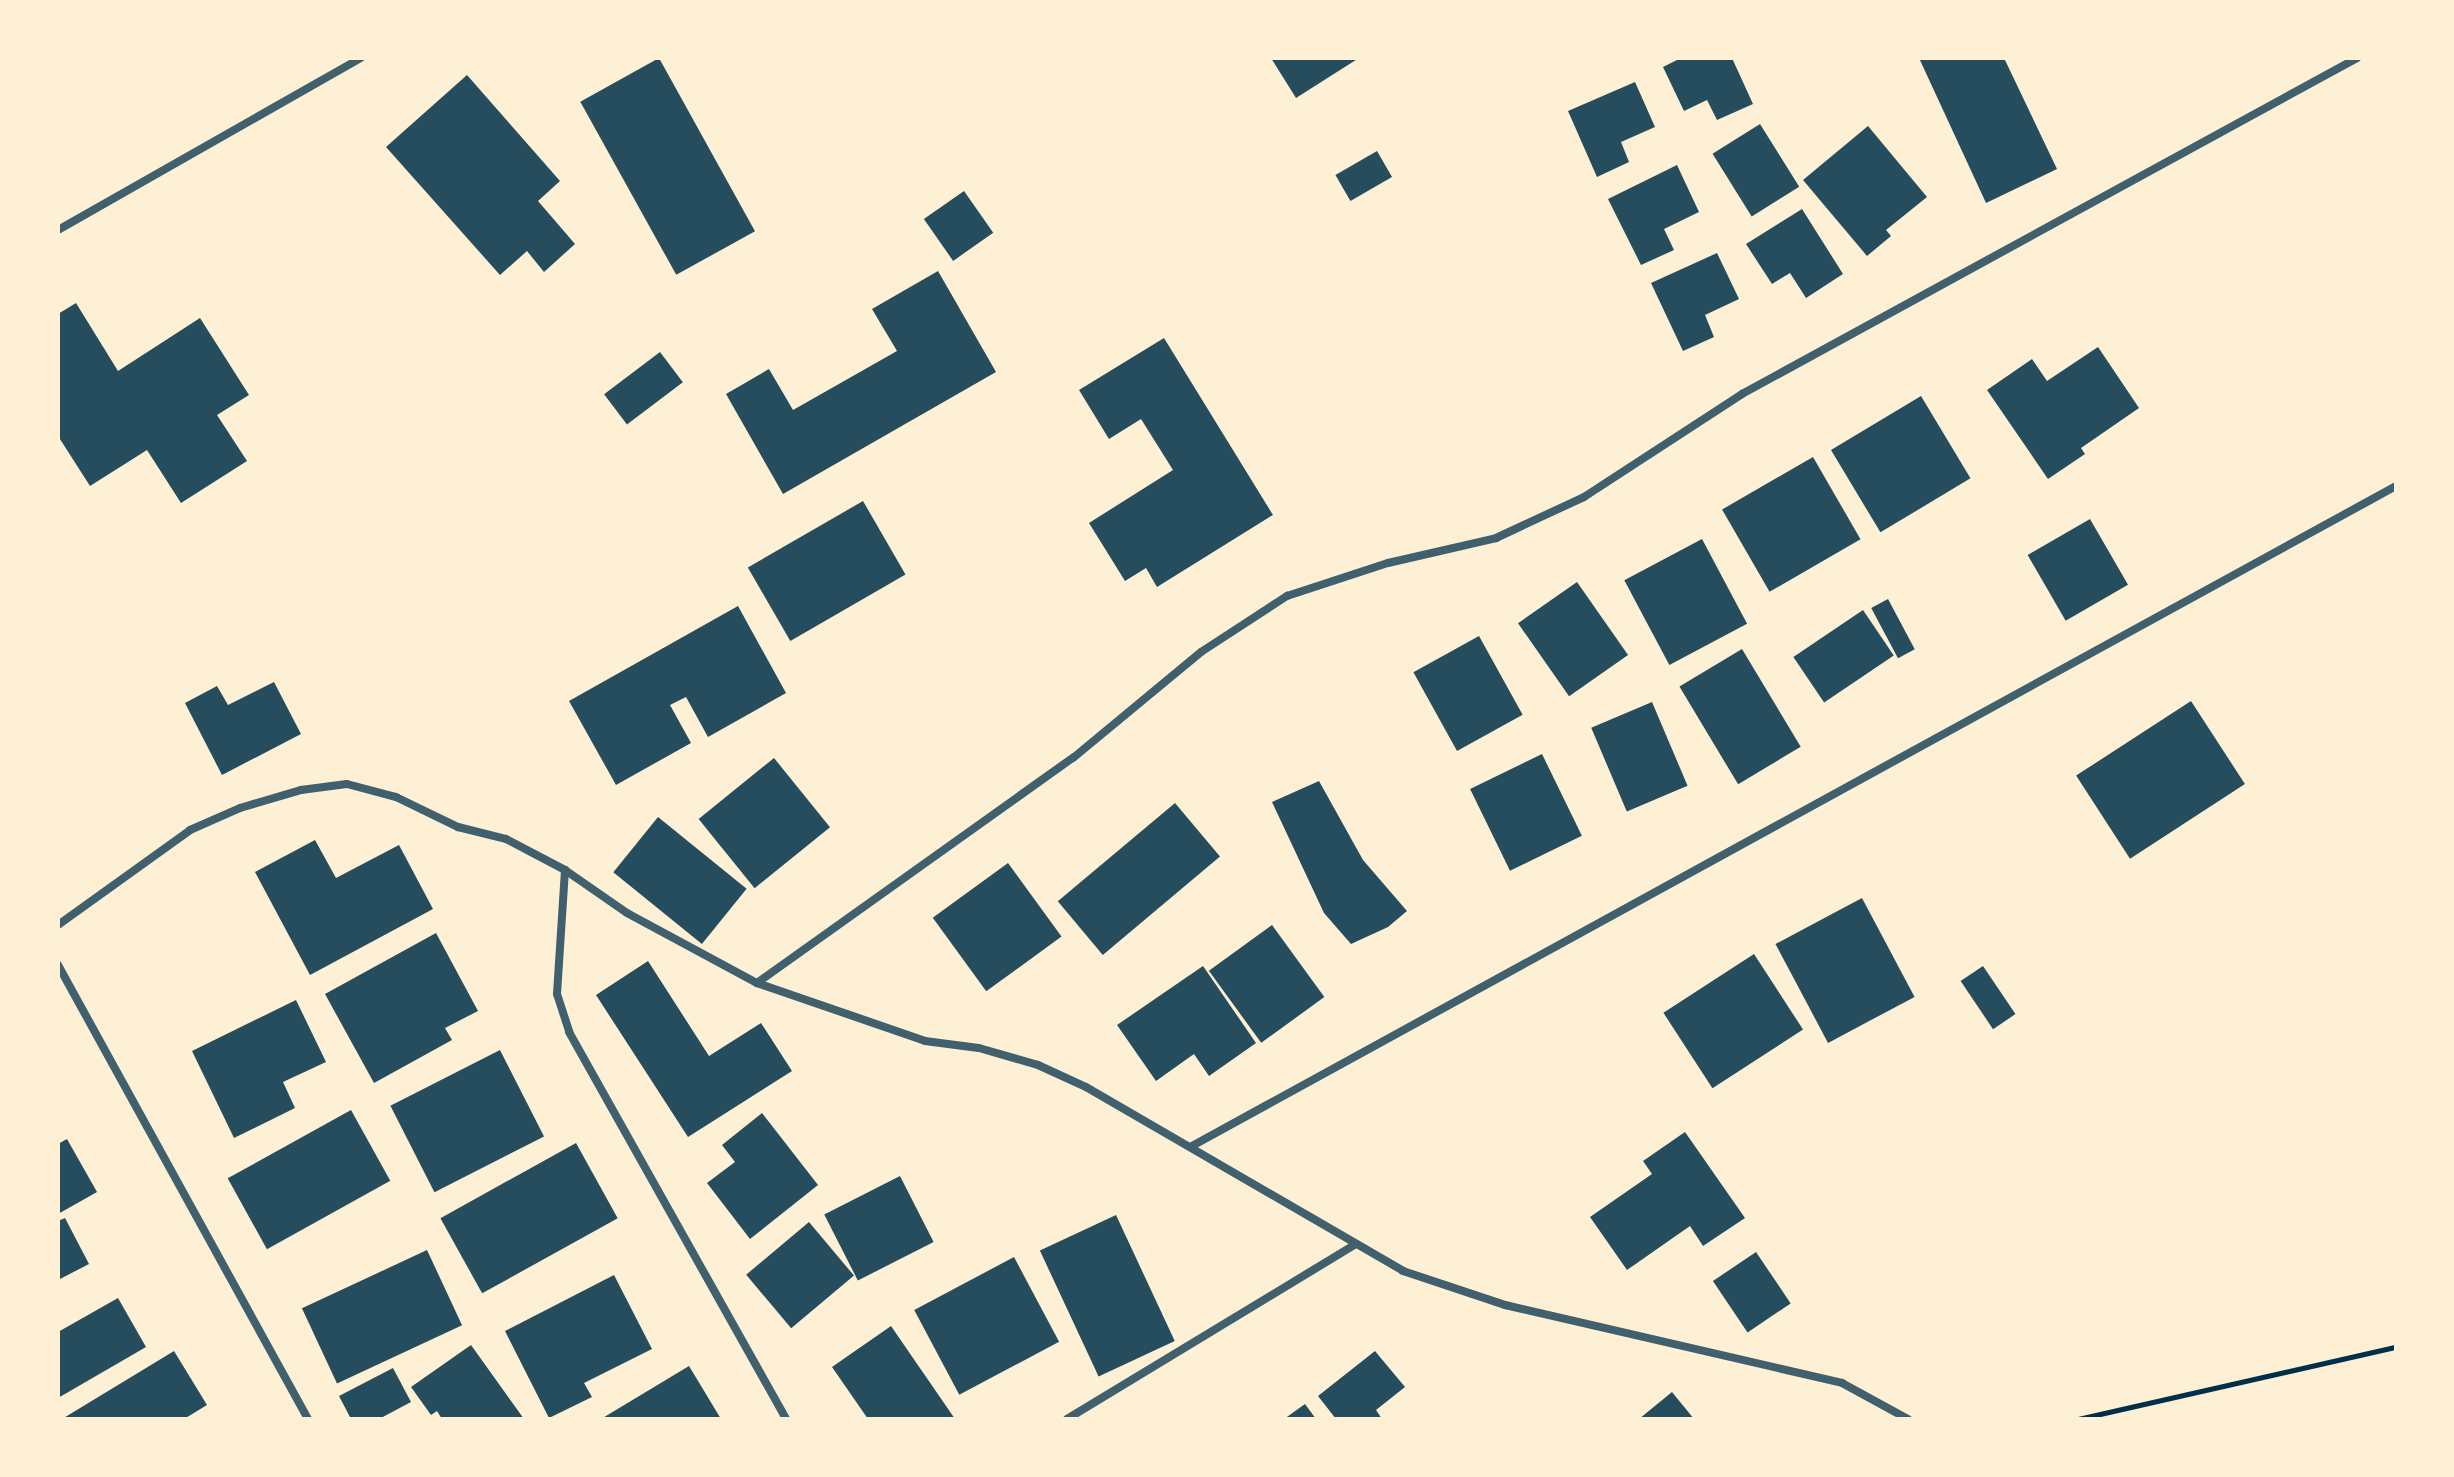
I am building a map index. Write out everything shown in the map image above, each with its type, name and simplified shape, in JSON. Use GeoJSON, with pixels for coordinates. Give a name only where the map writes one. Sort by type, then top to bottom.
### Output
{"type":"FeatureCollection","features":[{"type":"Feature","properties":{"kind":"street"},"geometry":{"type":"LineString","coordinates":[[58,230],[361,58]]}},
{"type":"Feature","properties":{"kind":"street"},"geometry":{"type":"LineString","coordinates":[[757,983],[1073,758],[1201,652],[1287,596],[1388,563],[1496,538],[1584,497],[1742,394],[2357,58]]}},
{"type":"Feature","properties":{"kind":"street"},"geometry":{"type":"LineString","coordinates":[[1192,1146],[2396,486]]}},
{"type":"Feature","properties":{"kind":"street"},"geometry":{"type":"LineString","coordinates":[[58,925],[190,830],[240,808],[301,790],[347,784],[396,797],[458,827],[506,839],[565,870],[627,913],[757,983],[925,1041],[979,1048],[1038,1065],[1192,1146],[1403,1271],[1505,1305],[1842,1383],[1908,1419]]}},
{"type":"Feature","properties":{"kind":"street"},"geometry":{"type":"LineString","coordinates":[[565,870],[557,994],[569,1032],[786,1419]]}},
{"type":"Feature","properties":{"kind":"street"},"geometry":{"type":"LineString","coordinates":[[58,965],[308,1419]]}},
{"type":"Feature","properties":{"kind":"street"},"geometry":{"type":"LineString","coordinates":[[1067,1419],[1356,1244]]}},
{"type":"Feature","properties":{"kind":"path"},"geometry":{"type":"LineString","coordinates":[[2078,1419],[2396,1347]]}},
{"type":"Feature","properties":{"kind":"building"},"geometry":{"type":"Polygon","coordinates":[[[659,58],[755,231],[676,275],[580,102],[659,58]]]}},
{"type":"Feature","properties":{"kind":"building"},"geometry":{"type":"Polygon","coordinates":[[[1271,58],[1359,58],[1296,98],[1271,58]]]}},
{"type":"Feature","properties":{"kind":"building"},"geometry":{"type":"Polygon","coordinates":[[[1681,58],[1732,58],[1753,104],[1717,120],[1707,100],[1684,111],[1663,67],[1681,58]]]}},
{"type":"Feature","properties":{"kind":"building"},"geometry":{"type":"Polygon","coordinates":[[[1919,58],[2004,58],[2057,169],[1986,203],[1919,58]]]}},
{"type":"Feature","properties":{"kind":"building"},"geometry":{"type":"Polygon","coordinates":[[[467,75],[560,181],[538,201],[575,244],[544,272],[527,251],[500,275],[386,147],[467,75]]]}},
{"type":"Feature","properties":{"kind":"building"},"geometry":{"type":"Polygon","coordinates":[[[1635,82],[1655,127],[1621,142],[1629,162],[1597,177],[1568,111],[1635,82]]]}},
{"type":"Feature","properties":{"kind":"building"},"geometry":{"type":"Polygon","coordinates":[[[1760,124],[1799,187],[1752,216],[1713,154],[1760,124]]]}},
{"type":"Feature","properties":{"kind":"building"},"geometry":{"type":"Polygon","coordinates":[[[1868,126],[1927,197],[1886,230],[1891,236],[1867,256],[1803,180],[1868,126]]]}},
{"type":"Feature","properties":{"kind":"building"},"geometry":{"type":"Polygon","coordinates":[[[1377,151],[1392,177],[1350,201],[1335,175],[1377,151]]]}},
{"type":"Feature","properties":{"kind":"building"},"geometry":{"type":"Polygon","coordinates":[[[1677,165],[1699,212],[1664,229],[1674,250],[1641,265],[1608,199],[1677,165]]]}},
{"type":"Feature","properties":{"kind":"building"},"geometry":{"type":"Polygon","coordinates":[[[964,191],[993,233],[953,261],[924,219],[964,191]]]}},
{"type":"Feature","properties":{"kind":"building"},"geometry":{"type":"Polygon","coordinates":[[[1802,209],[1843,274],[1806,298],[1790,273],[1772,284],[1746,244],[1802,209]]]}},
{"type":"Feature","properties":{"kind":"building"},"geometry":{"type":"Polygon","coordinates":[[[1717,253],[1739,299],[1705,315],[1714,337],[1683,351],[1651,283],[1717,253]]]}},
{"type":"Feature","properties":{"kind":"building"},"geometry":{"type":"Polygon","coordinates":[[[938,271],[996,372],[783,494],[726,394],[769,369],[793,410],[897,351],[872,309],[938,271]]]}},
{"type":"Feature","properties":{"kind":"building"},"geometry":{"type":"Polygon","coordinates":[[[76,303],[118,371],[200,318],[249,395],[217,415],[247,461],[181,503],[147,450],[90,486],[58,436],[58,314],[76,303]]]}},
{"type":"Feature","properties":{"kind":"building"},"geometry":{"type":"Polygon","coordinates":[[[1164,338],[1273,515],[1157,587],[1146,568],[1125,581],[1089,523],[1173,470],[1141,419],[1109,439],[1079,390],[1164,338]]]}},
{"type":"Feature","properties":{"kind":"building"},"geometry":{"type":"Polygon","coordinates":[[[2098,347],[2139,408],[2081,448],[2085,454],[2048,479],[1987,390],[2032,359],[2047,381],[2098,347]]]}},
{"type":"Feature","properties":{"kind":"building"},"geometry":{"type":"Polygon","coordinates":[[[660,352],[683,382],[627,424],[604,394],[660,352]]]}},
{"type":"Feature","properties":{"kind":"building"},"geometry":{"type":"Polygon","coordinates":[[[1921,396],[1970,478],[1880,532],[1831,450],[1921,396]]]}},
{"type":"Feature","properties":{"kind":"building"},"geometry":{"type":"Polygon","coordinates":[[[1813,457],[1860,539],[1770,592],[1722,510],[1813,457]]]}},
{"type":"Feature","properties":{"kind":"building"},"geometry":{"type":"Polygon","coordinates":[[[863,501],[906,575],[790,641],[748,568],[863,501]]]}},
{"type":"Feature","properties":{"kind":"building"},"geometry":{"type":"Polygon","coordinates":[[[2090,519],[2128,585],[2066,621],[2028,555],[2090,519]]]}},
{"type":"Feature","properties":{"kind":"building"},"geometry":{"type":"Polygon","coordinates":[[[1702,539],[1747,624],[1669,665],[1624,580],[1702,539]]]}},
{"type":"Feature","properties":{"kind":"building"},"geometry":{"type":"Polygon","coordinates":[[[1577,582],[1628,655],[1569,696],[1518,623],[1577,582]]]}},
{"type":"Feature","properties":{"kind":"building"},"geometry":{"type":"Polygon","coordinates":[[[1888,599],[1915,649],[1898,658],[1871,608],[1888,599]]]}},
{"type":"Feature","properties":{"kind":"building"},"geometry":{"type":"Polygon","coordinates":[[[738,606],[786,693],[708,737],[686,697],[670,705],[691,743],[616,785],[569,701],[738,606]]]}},
{"type":"Feature","properties":{"kind":"building"},"geometry":{"type":"Polygon","coordinates":[[[1863,610],[1894,656],[1824,703],[1793,657],[1863,610]]]}},
{"type":"Feature","properties":{"kind":"building"},"geometry":{"type":"Polygon","coordinates":[[[1479,636],[1523,715],[1457,751],[1413,672],[1479,636]]]}},
{"type":"Feature","properties":{"kind":"building"},"geometry":{"type":"Polygon","coordinates":[[[1742,649],[1801,747],[1738,784],[1679,687],[1742,649]]]}},
{"type":"Feature","properties":{"kind":"building"},"geometry":{"type":"Polygon","coordinates":[[[274,682],[301,734],[222,775],[185,703],[217,686],[228,705],[274,682]]]}},
{"type":"Feature","properties":{"kind":"building"},"geometry":{"type":"Polygon","coordinates":[[[2191,701],[2245,784],[2130,859],[2076,776],[2191,701]]]}},
{"type":"Feature","properties":{"kind":"building"},"geometry":{"type":"Polygon","coordinates":[[[1652,702],[1688,786],[1627,812],[1591,728],[1652,702]]]}},
{"type":"Feature","properties":{"kind":"building"},"geometry":{"type":"Polygon","coordinates":[[[1542,754],[1582,836],[1510,871],[1470,789],[1542,754]]]}},
{"type":"Feature","properties":{"kind":"building"},"geometry":{"type":"Polygon","coordinates":[[[774,758],[830,827],[755,888],[699,819],[774,758]]]}},
{"type":"Feature","properties":{"kind":"building"},"geometry":{"type":"Polygon","coordinates":[[[1319,781],[1363,860],[1407,911],[1388,927],[1351,944],[1324,913],[1272,802],[1319,781]]]}},
{"type":"Feature","properties":{"kind":"building"},"geometry":{"type":"Polygon","coordinates":[[[1175,803],[1220,857],[1103,955],[1058,901],[1175,803]]]}},
{"type":"Feature","properties":{"kind":"building"},"geometry":{"type":"Polygon","coordinates":[[[658,817],[747,889],[702,944],[613,872],[658,817]]]}},
{"type":"Feature","properties":{"kind":"building"},"geometry":{"type":"Polygon","coordinates":[[[315,840],[336,878],[399,845],[433,909],[310,975],[255,872],[315,840]]]}},
{"type":"Feature","properties":{"kind":"building"},"geometry":{"type":"Polygon","coordinates":[[[1008,863],[1061,937],[986,991],[933,918],[1008,863]]]}},
{"type":"Feature","properties":{"kind":"building"},"geometry":{"type":"Polygon","coordinates":[[[1862,898],[1915,997],[1828,1043],[1775,944],[1862,898]]]}},
{"type":"Feature","properties":{"kind":"building"},"geometry":{"type":"Polygon","coordinates":[[[1272,925],[1324,997],[1261,1043],[1209,971],[1272,925]]]}},
{"type":"Feature","properties":{"kind":"building"},"geometry":{"type":"Polygon","coordinates":[[[436,933],[478,1011],[445,1028],[452,1040],[374,1083],[325,994],[436,933]]]}},
{"type":"Feature","properties":{"kind":"building"},"geometry":{"type":"Polygon","coordinates":[[[1754,954],[1803,1029],[1712,1088],[1663,1013],[1754,954]]]}},
{"type":"Feature","properties":{"kind":"building"},"geometry":{"type":"Polygon","coordinates":[[[648,961],[709,1056],[761,1023],[792,1071],[688,1137],[596,995],[648,961]]]}},
{"type":"Feature","properties":{"kind":"building"},"geometry":{"type":"Polygon","coordinates":[[[1203,966],[1256,1043],[1209,1076],[1194,1054],[1156,1081],[1117,1025],[1203,966]]]}},
{"type":"Feature","properties":{"kind":"building"},"geometry":{"type":"Polygon","coordinates":[[[1983,966],[2015,1014],[1993,1029],[1961,981],[1983,966]]]}},
{"type":"Feature","properties":{"kind":"building"},"geometry":{"type":"Polygon","coordinates":[[[296,1000],[326,1062],[283,1082],[295,1108],[234,1138],[192,1051],[296,1000]]]}},
{"type":"Feature","properties":{"kind":"building"},"geometry":{"type":"Polygon","coordinates":[[[500,1050],[544,1136],[434,1192],[390,1106],[500,1050]]]}},
{"type":"Feature","properties":{"kind":"building"},"geometry":{"type":"Polygon","coordinates":[[[351,1110],[390,1181],[267,1249],[228,1178],[351,1110]]]}},
{"type":"Feature","properties":{"kind":"building"},"geometry":{"type":"Polygon","coordinates":[[[762,1113],[818,1185],[750,1239],[707,1183],[735,1162],[722,1145],[762,1113]]]}},
{"type":"Feature","properties":{"kind":"building"},"geometry":{"type":"Polygon","coordinates":[[[1685,1132],[1745,1218],[1703,1246],[1690,1226],[1627,1270],[1590,1217],[1652,1174],[1643,1161],[1685,1132]]]}},
{"type":"Feature","properties":{"kind":"building"},"geometry":{"type":"Polygon","coordinates":[[[67,1139],[97,1192],[58,1214],[58,1144],[67,1139]]]}},
{"type":"Feature","properties":{"kind":"building"},"geometry":{"type":"Polygon","coordinates":[[[576,1143],[618,1218],[482,1293],[440,1218],[576,1143]]]}},
{"type":"Feature","properties":{"kind":"building"},"geometry":{"type":"Polygon","coordinates":[[[900,1176],[934,1242],[858,1281],[824,1215],[900,1176]]]}},
{"type":"Feature","properties":{"kind":"building"},"geometry":{"type":"Polygon","coordinates":[[[1116,1215],[1175,1341],[1099,1376],[1040,1250],[1116,1215]]]}},
{"type":"Feature","properties":{"kind":"building"},"geometry":{"type":"Polygon","coordinates":[[[65,1218],[89,1264],[58,1280],[58,1221],[65,1218]]]}},
{"type":"Feature","properties":{"kind":"building"},"geometry":{"type":"Polygon","coordinates":[[[809,1222],[854,1276],[791,1328],[746,1275],[809,1222]]]}},
{"type":"Feature","properties":{"kind":"building"},"geometry":{"type":"Polygon","coordinates":[[[427,1250],[462,1325],[337,1384],[302,1308],[427,1250]]]}},
{"type":"Feature","properties":{"kind":"building"},"geometry":{"type":"Polygon","coordinates":[[[1756,1252],[1791,1303],[1748,1332],[1713,1281],[1756,1252]]]}},
{"type":"Feature","properties":{"kind":"building"},"geometry":{"type":"Polygon","coordinates":[[[1014,1257],[1059,1342],[959,1395],[914,1310],[1014,1257]]]}},
{"type":"Feature","properties":{"kind":"building"},"geometry":{"type":"Polygon","coordinates":[[[614,1275],[652,1349],[584,1383],[592,1397],[549,1418],[505,1331],[614,1275]]]}},
{"type":"Feature","properties":{"kind":"building"},"geometry":{"type":"Polygon","coordinates":[[[118,1298],[146,1347],[58,1398],[58,1332],[118,1298]]]}},
{"type":"Feature","properties":{"kind":"building"},"geometry":{"type":"Polygon","coordinates":[[[891,1326],[955,1419],[868,1419],[832,1367],[891,1326]]]}},
{"type":"Feature","properties":{"kind":"building"},"geometry":{"type":"Polygon","coordinates":[[[471,1345],[524,1419],[442,1419],[437,1411],[431,1415],[411,1387],[471,1345]]]}},
{"type":"Feature","properties":{"kind":"building"},"geometry":{"type":"Polygon","coordinates":[[[174,1351],[207,1405],[184,1419],[62,1419],[174,1351]]]}},
{"type":"Feature","properties":{"kind":"building"},"geometry":{"type":"Polygon","coordinates":[[[1375,1351],[1405,1387],[1376,1410],[1382,1419],[1336,1419],[1318,1396],[1375,1351]]]}},
{"type":"Feature","properties":{"kind":"building"},"geometry":{"type":"Polygon","coordinates":[[[689,1366],[721,1419],[601,1419],[689,1366]]]}},
{"type":"Feature","properties":{"kind":"building"},"geometry":{"type":"Polygon","coordinates":[[[393,1368],[411,1402],[379,1419],[351,1419],[339,1396],[393,1368]]]}},
{"type":"Feature","properties":{"kind":"building"},"geometry":{"type":"Polygon","coordinates":[[[1672,1392],[1694,1419],[1639,1419],[1672,1392]]]}},
{"type":"Feature","properties":{"kind":"building"},"geometry":{"type":"Polygon","coordinates":[[[1305,1404],[1316,1419],[1284,1419],[1305,1404]]]}}]}
